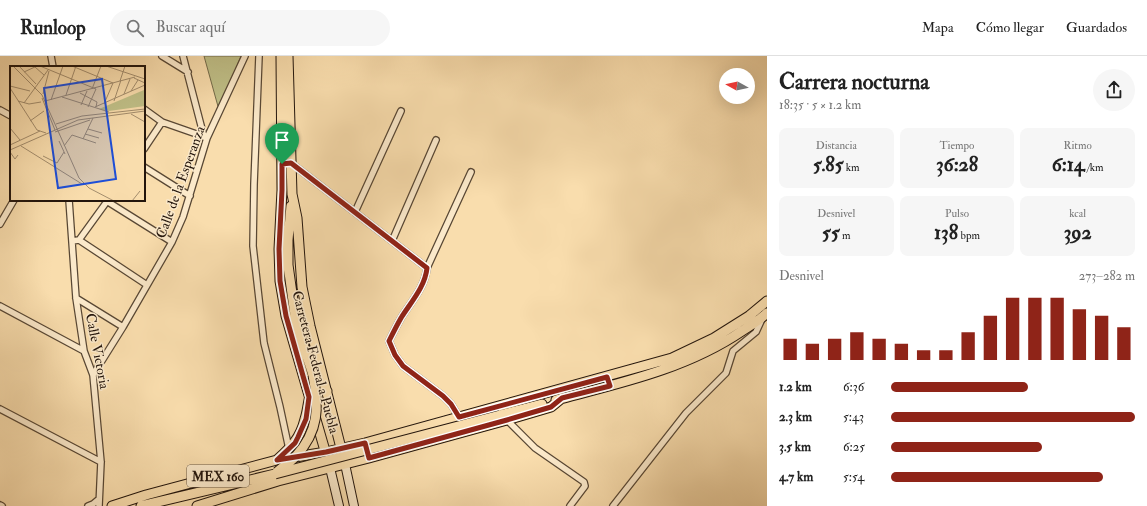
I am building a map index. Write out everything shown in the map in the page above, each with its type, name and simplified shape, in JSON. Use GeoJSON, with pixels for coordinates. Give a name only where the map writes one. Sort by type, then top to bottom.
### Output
{"type":"FeatureCollection","features":[{"type":"Feature","properties":{"kind":"main road","name":"Carretera Federal a Puebla"},"geometry":{"type":"LineString","coordinates":[[281,56],[282,190],[279,249],[280,281],[286,316],[326,452],[340,506]]}},
{"type":"Feature","properties":{"kind":"main road","name":"Carretera Federal a Puebla"},"geometry":{"type":"LineString","coordinates":[[288,56],[292,194],[297,218],[302,287],[310,326],[345,464],[354,506]]}},
{"type":"Feature","properties":{"kind":"main road"},"geometry":{"type":"LineString","coordinates":[[276,478],[305,446],[312,432],[317,412],[316,392],[313,376],[296,322],[288,265],[288,240],[292,194]]}},
{"type":"Feature","properties":{"kind":"main road","name":"MEX 160"},"geometry":{"type":"LineString","coordinates":[[141,506],[276,478],[504,418],[672,358],[714,338],[750,316],[767,301]]}},
{"type":"Feature","properties":{"kind":"main road","name":"MEX 160"},"geometry":{"type":"LineString","coordinates":[[112,506],[146,495],[275,461],[365,443],[459,417],[608,381],[663,370],[710,351],[727,342],[765,315]]}},
{"type":"Feature","properties":{"kind":"main road"},"geometry":{"type":"LineString","coordinates":[[276,478],[275,461],[295,443],[306,419],[311,392],[322,388],[327,391]]}},
{"type":"Feature","properties":{"kind":"main road"},"geometry":{"type":"LineString","coordinates":[[313,408],[323,410],[330,404]]}},
{"type":"Feature","properties":{"kind":"main road"},"geometry":{"type":"LineString","coordinates":[[197,506],[276,478],[330,468],[369,458],[504,418]]}},
{"type":"Feature","properties":{"kind":"main road"},"geometry":{"type":"LineString","coordinates":[[365,443],[369,458]]}},
{"type":"Feature","properties":{"kind":"street"},"geometry":{"type":"LineString","coordinates":[[51,56],[54,66]]}},
{"type":"Feature","properties":{"kind":"street"},"geometry":{"type":"LineString","coordinates":[[162,56],[188,72]]}},
{"type":"Feature","properties":{"kind":"street"},"geometry":{"type":"LineString","coordinates":[[183,56],[205,138]]}},
{"type":"Feature","properties":{"kind":"street","name":"Calle de la Esperanza"},"geometry":{"type":"LineString","coordinates":[[93,375],[123,327],[172,242],[190,196],[205,138],[245,56]]}},
{"type":"Feature","properties":{"kind":"street"},"geometry":{"type":"LineString","coordinates":[[259,56],[253,246],[264,343],[289,449]]}},
{"type":"Feature","properties":{"kind":"street"},"geometry":{"type":"LineString","coordinates":[[145,109],[162,122],[205,138]]}},
{"type":"Feature","properties":{"kind":"street"},"geometry":{"type":"LineString","coordinates":[[0,110],[10,115]]}},
{"type":"Feature","properties":{"kind":"street"},"geometry":{"type":"LineString","coordinates":[[356,212],[401,111]]}},
{"type":"Feature","properties":{"kind":"street"},"geometry":{"type":"LineString","coordinates":[[145,148],[162,122]]}},
{"type":"Feature","properties":{"kind":"street"},"geometry":{"type":"LineString","coordinates":[[392,241],[436,140]]}},
{"type":"Feature","properties":{"kind":"street"},"geometry":{"type":"LineString","coordinates":[[282,164],[291,163],[427,268]]}},
{"type":"Feature","properties":{"kind":"street"},"geometry":{"type":"LineString","coordinates":[[145,168],[190,196]]}},
{"type":"Feature","properties":{"kind":"street"},"geometry":{"type":"LineString","coordinates":[[459,417],[451,404],[443,396],[403,366],[395,355],[389,341],[400,319],[418,294],[427,268],[471,172]]}},
{"type":"Feature","properties":{"kind":"street"},"geometry":{"type":"LineString","coordinates":[[0,224],[13,201]]}},
{"type":"Feature","properties":{"kind":"street","name":"Calle Victoria"},"geometry":{"type":"LineString","coordinates":[[69,201],[76,298],[84,351],[93,375],[101,462],[100,506]]}},
{"type":"Feature","properties":{"kind":"street"},"geometry":{"type":"LineString","coordinates":[[79,240],[106,201]]}},
{"type":"Feature","properties":{"kind":"street"},"geometry":{"type":"LineString","coordinates":[[109,201],[172,242]]}},
{"type":"Feature","properties":{"kind":"street"},"geometry":{"type":"LineString","coordinates":[[72,241],[79,240],[147,285]]}},
{"type":"Feature","properties":{"kind":"street"},"geometry":{"type":"LineString","coordinates":[[76,298],[123,327]]}},
{"type":"Feature","properties":{"kind":"street"},"geometry":{"type":"LineString","coordinates":[[0,306],[84,351]]}},
{"type":"Feature","properties":{"kind":"street"},"geometry":{"type":"LineString","coordinates":[[613,506],[686,413],[726,373],[733,351],[756,332],[765,315]]}},
{"type":"Feature","properties":{"kind":"street"},"geometry":{"type":"LineString","coordinates":[[0,409],[101,462]]}},
{"type":"Feature","properties":{"kind":"street"},"geometry":{"type":"LineString","coordinates":[[504,418],[535,448],[584,482],[585,486],[570,506]]}},
{"type":"Feature","properties":{"kind":"street"},"geometry":{"type":"LineString","coordinates":[[88,506],[99,499]]}},
{"type":"Feature","properties":{"kind":"green space"},"geometry":{"type":"Polygon","coordinates":[[[204,56],[241,56],[219,110],[204,56]]]}},
{"type":"Feature","properties":{"kind":"route"},"geometry":{"type":"LineString","coordinates":[[291,163],[427,268],[418,294],[400,319],[389,341],[395,355],[403,366],[443,396],[451,404],[459,417],[607,377],[610,386],[562,398],[551,407],[369,458],[365,443],[326,452],[277,460],[295,443],[306,419],[309,397],[286,316],[280,281],[279,249],[282,164],[291,163]]}}]}
